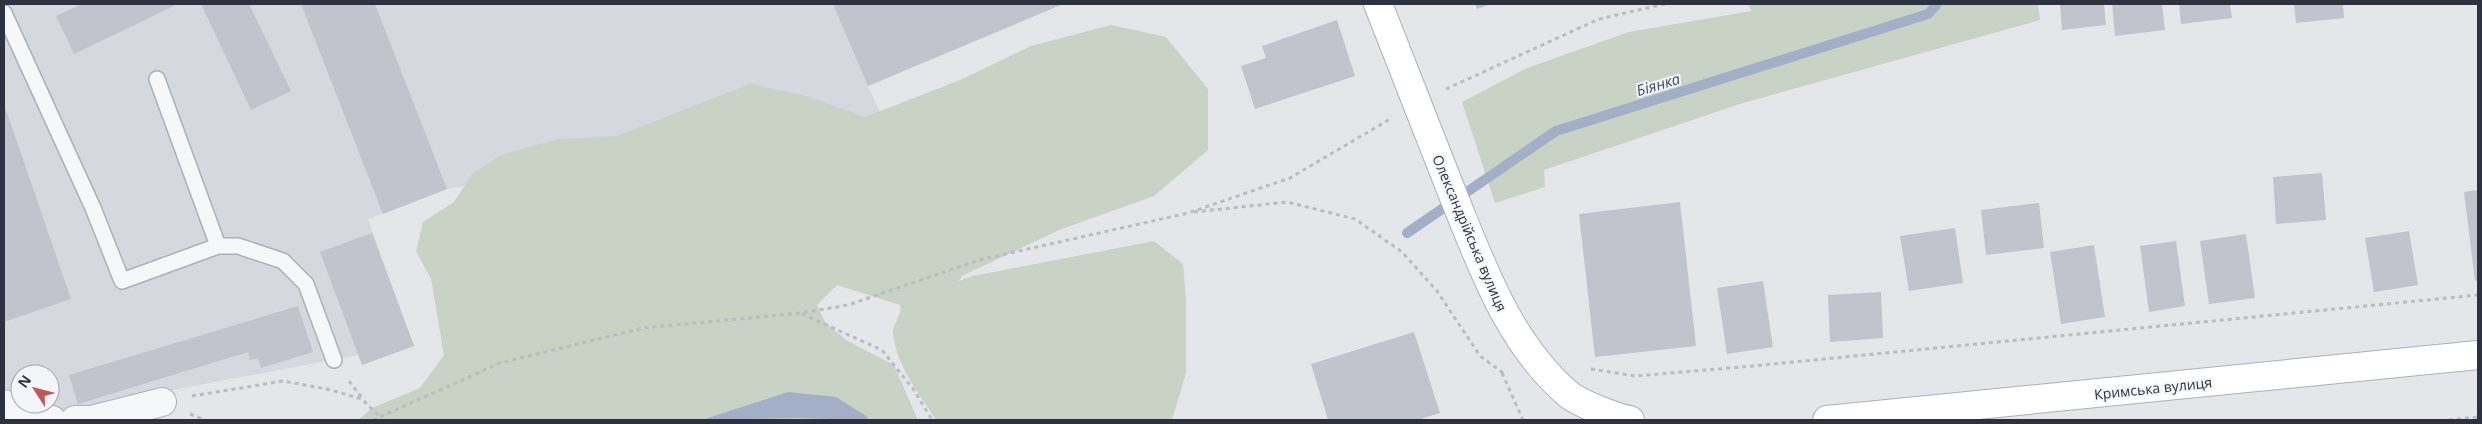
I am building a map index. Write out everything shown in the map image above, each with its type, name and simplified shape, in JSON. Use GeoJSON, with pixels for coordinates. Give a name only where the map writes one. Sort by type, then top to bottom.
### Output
{"type":"FeatureCollection","features":[{"type":"Feature","properties":{"kind":"street","name":"Олександрійська вулиця"},"geometry":{"type":"LineString","coordinates":[[1378,4],[1485,273],[1503,312],[1532,357],[1569,395],[1620,420]]}},
{"type":"Feature","properties":{"kind":"street","name":"Кримська вулиця"},"geometry":{"type":"LineString","coordinates":[[1827,420],[2478,355]]}},
{"type":"Feature","properties":{"kind":"street"},"geometry":{"type":"LineString","coordinates":[[76,420],[91,420],[162,402]]}},
{"type":"Feature","properties":{"kind":"street"},"geometry":{"type":"LineString","coordinates":[[4,404],[52,420]]}},
{"type":"Feature","properties":{"kind":"lane"},"geometry":{"type":"LineString","coordinates":[[4,14],[93,208],[122,281],[218,246],[238,246],[282,261],[306,284],[334,360]]}},
{"type":"Feature","properties":{"kind":"lane"},"geometry":{"type":"LineString","coordinates":[[157,79],[218,246]]}},
{"type":"Feature","properties":{"kind":"path"},"geometry":{"type":"LineString","coordinates":[[373,420],[500,363],[634,331],[801,313],[848,305],[979,260],[1188,213],[1290,178],[1417,104],[1466,78],[1598,19],[1665,4]]}},
{"type":"Feature","properties":{"kind":"path"},"geometry":{"type":"LineString","coordinates":[[1188,213],[1287,202],[1355,219],[1402,252],[1437,291],[1480,356],[1502,374],[1510,376]]}},
{"type":"Feature","properties":{"kind":"path"},"geometry":{"type":"LineString","coordinates":[[1585,368],[1635,376],[1684,372],[2478,295]]}},
{"type":"Feature","properties":{"kind":"path"},"geometry":{"type":"LineString","coordinates":[[801,313],[882,350],[914,390],[932,420]]}},
{"type":"Feature","properties":{"kind":"path"},"geometry":{"type":"LineString","coordinates":[[162,402],[283,381],[327,389],[362,399],[379,416]]}},
{"type":"Feature","properties":{"kind":"path"},"geometry":{"type":"LineString","coordinates":[[2449,420],[2478,416]]}},
{"type":"Feature","properties":{"kind":"shaded area"},"geometry":{"type":"Polygon","coordinates":[[[4,4],[1063,4],[868,86],[895,147],[784,134],[447,189],[368,219],[414,346],[362,365],[358,355],[60,411],[60,364],[10,364],[10,391],[4,388],[4,4]]]}},
{"type":"Feature","properties":{"kind":"shaded area"},"geometry":{"type":"Polygon","coordinates":[[[1748,4],[2038,4],[2040,20],[1743,103],[1544,170],[1545,187],[1495,203],[1462,102],[1527,68],[1629,32],[1751,11],[1748,4]]]}},
{"type":"Feature","properties":{"kind":"shaded area"},"geometry":{"type":"Polygon","coordinates":[[[1111,25],[1166,37],[1208,89],[1208,150],[1154,196],[1059,230],[962,276],[959,281],[973,276],[1154,241],[1183,264],[1186,300],[1186,373],[1172,420],[936,420],[904,369],[895,346],[893,330],[900,312],[900,305],[837,285],[817,305],[825,322],[846,340],[894,365],[918,420],[358,420],[372,408],[420,388],[444,355],[431,279],[416,251],[423,222],[454,202],[472,174],[501,155],[558,139],[617,136],[750,84],[804,95],[865,117],[960,80],[1031,46],[1111,25]]]}},
{"type":"Feature","properties":{"kind":"water"},"geometry":{"type":"Polygon","coordinates":[[[788,392],[836,397],[866,416],[869,420],[796,418],[702,420],[788,392]]]}},
{"type":"Feature","properties":{"kind":"building"},"geometry":{"type":"Polygon","coordinates":[[[82,4],[178,4],[74,54],[56,16],[82,4]]]}},
{"type":"Feature","properties":{"kind":"building"},"geometry":{"type":"Polygon","coordinates":[[[201,4],[249,4],[291,91],[251,110],[201,4]]]}},
{"type":"Feature","properties":{"kind":"building"},"geometry":{"type":"Polygon","coordinates":[[[301,4],[375,4],[447,189],[383,214],[301,4]]]}},
{"type":"Feature","properties":{"kind":"building"},"geometry":{"type":"Polygon","coordinates":[[[833,4],[1063,4],[868,86],[833,4]]]}},
{"type":"Feature","properties":{"kind":"building"},"geometry":{"type":"Polygon","coordinates":[[[1475,4],[1491,4],[1477,9],[1475,4]]]}},
{"type":"Feature","properties":{"kind":"building"},"geometry":{"type":"Polygon","coordinates":[[[2060,4],[2104,4],[2106,25],[2062,30],[2060,4]]]}},
{"type":"Feature","properties":{"kind":"building"},"geometry":{"type":"Polygon","coordinates":[[[2112,4],[2162,4],[2165,30],[2115,36],[2112,4]]]}},
{"type":"Feature","properties":{"kind":"building"},"geometry":{"type":"Polygon","coordinates":[[[2179,4],[2230,4],[2232,18],[2181,24],[2179,4]]]}},
{"type":"Feature","properties":{"kind":"building"},"geometry":{"type":"Polygon","coordinates":[[[2294,4],[2343,4],[2344,18],[2296,23],[2294,4]]]}},
{"type":"Feature","properties":{"kind":"building"},"geometry":{"type":"Polygon","coordinates":[[[1337,20],[1355,76],[1255,109],[1241,66],[1266,58],[1262,46],[1337,20]]]}},
{"type":"Feature","properties":{"kind":"building"},"geometry":{"type":"Polygon","coordinates":[[[4,104],[71,299],[4,322],[4,104]]]}},
{"type":"Feature","properties":{"kind":"building"},"geometry":{"type":"Polygon","coordinates":[[[2322,173],[2326,220],[2276,224],[2273,177],[2322,173]]]}},
{"type":"Feature","properties":{"kind":"building"},"geometry":{"type":"Polygon","coordinates":[[[2478,190],[2478,280],[2475,281],[2464,192],[2478,190]]]}},
{"type":"Feature","properties":{"kind":"building"},"geometry":{"type":"Polygon","coordinates":[[[1680,202],[1696,346],[1595,357],[1579,214],[1680,202]]]}},
{"type":"Feature","properties":{"kind":"building"},"geometry":{"type":"Polygon","coordinates":[[[2039,203],[2044,248],[1986,255],[1981,210],[2039,203]]]}},
{"type":"Feature","properties":{"kind":"building"},"geometry":{"type":"Polygon","coordinates":[[[1955,228],[1963,283],[1909,291],[1900,236],[1955,228]]]}},
{"type":"Feature","properties":{"kind":"building"},"geometry":{"type":"Polygon","coordinates":[[[2409,231],[2418,285],[2374,292],[2365,238],[2409,231]]]}},
{"type":"Feature","properties":{"kind":"building"},"geometry":{"type":"Polygon","coordinates":[[[372,233],[414,346],[362,365],[320,252],[372,233]]]}},
{"type":"Feature","properties":{"kind":"building"},"geometry":{"type":"Polygon","coordinates":[[[2246,234],[2255,298],[2209,304],[2200,241],[2246,234]]]}},
{"type":"Feature","properties":{"kind":"building"},"geometry":{"type":"Polygon","coordinates":[[[2176,241],[2185,306],[2149,312],[2140,246],[2176,241]]]}},
{"type":"Feature","properties":{"kind":"building"},"geometry":{"type":"Polygon","coordinates":[[[2094,245],[2105,317],[2061,324],[2050,252],[2094,245]]]}},
{"type":"Feature","properties":{"kind":"building"},"geometry":{"type":"Polygon","coordinates":[[[1763,281],[1773,347],[1727,354],[1717,288],[1763,281]]]}},
{"type":"Feature","properties":{"kind":"building"},"geometry":{"type":"Polygon","coordinates":[[[1881,292],[1883,338],[1830,342],[1828,295],[1881,292]]]}},
{"type":"Feature","properties":{"kind":"building"},"geometry":{"type":"Polygon","coordinates":[[[298,306],[313,352],[261,368],[258,358],[250,360],[248,352],[78,404],[69,375],[298,306]]]}},
{"type":"Feature","properties":{"kind":"building"},"geometry":{"type":"Polygon","coordinates":[[[1414,332],[1440,413],[1418,420],[1328,420],[1311,364],[1414,332]]]}},
{"type":"Feature","properties":{"kind":"waterway","name":"Біянка"},"geometry":{"type":"LineString","coordinates":[[1407,233],[1556,131],[1928,14],[1937,4]]}}]}
